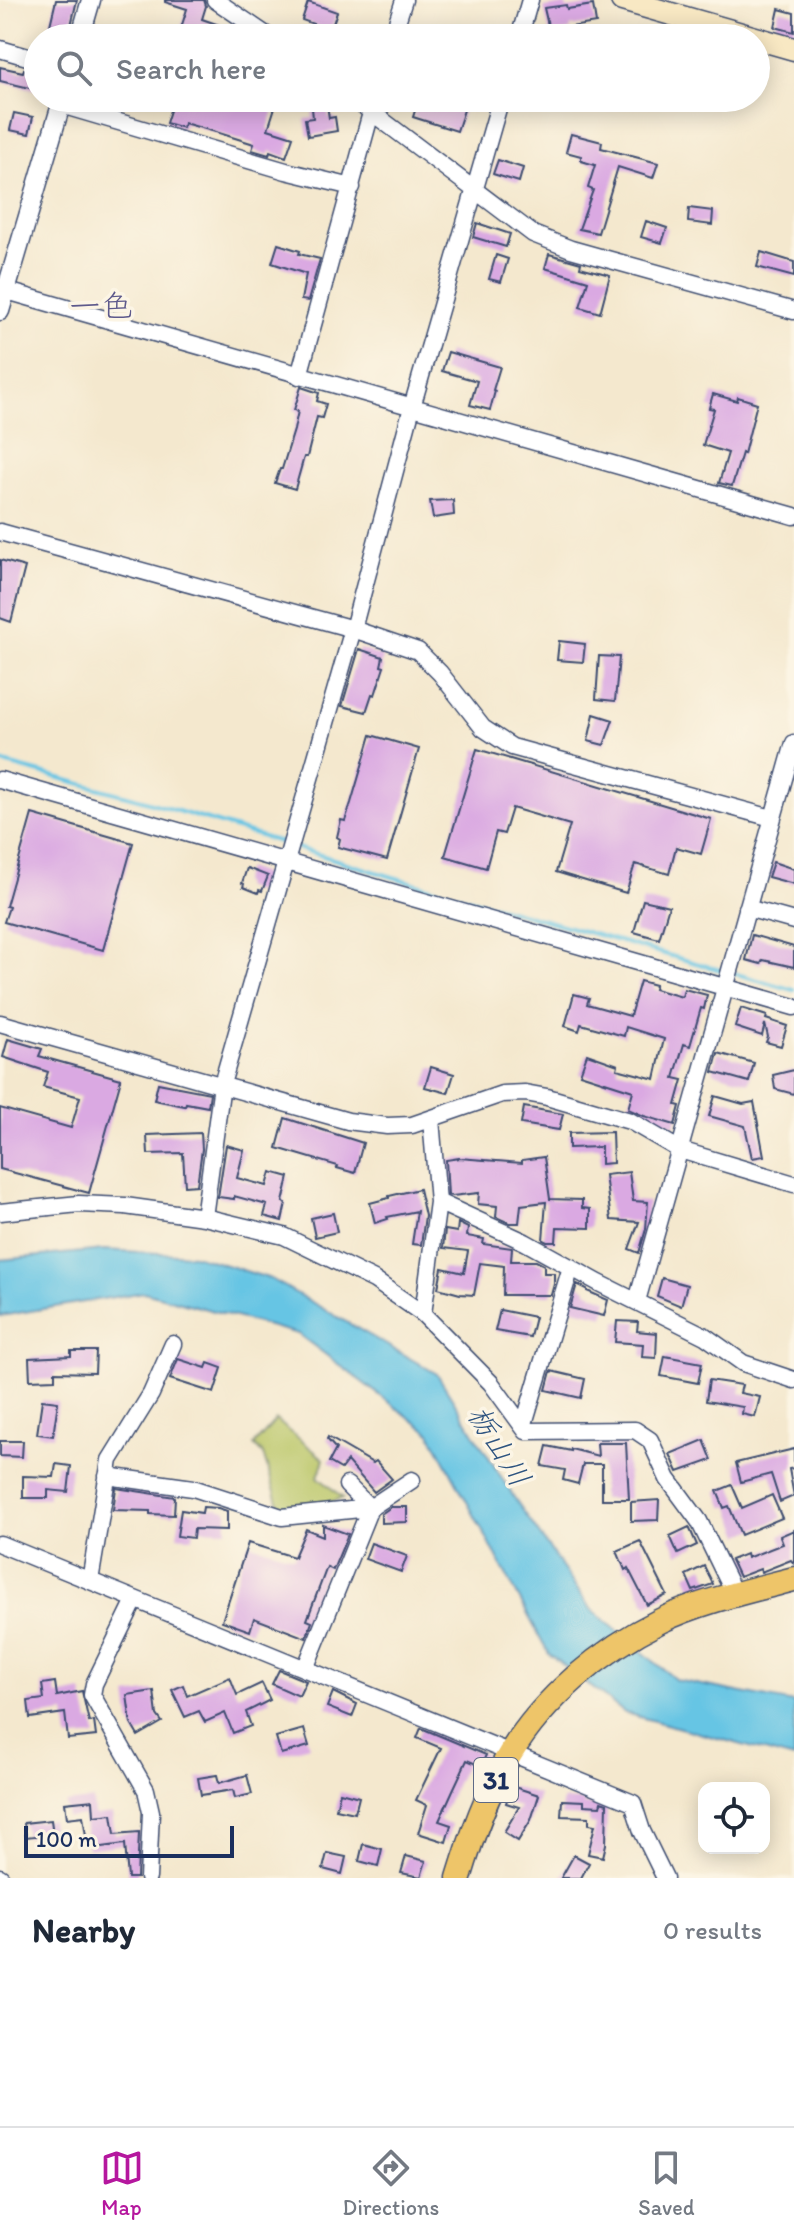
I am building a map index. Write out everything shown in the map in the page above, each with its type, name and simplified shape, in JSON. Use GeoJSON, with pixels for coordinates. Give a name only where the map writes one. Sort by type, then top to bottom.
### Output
{"type":"FeatureCollection","features":[{"type":"Feature","properties":{"kind":"main road"},"geometry":{"type":"LineString","coordinates":[[622,0],[706,24]]}},
{"type":"Feature","properties":{"kind":"main road"},"geometry":{"type":"LineString","coordinates":[[770,42],[794,49]]}},
{"type":"Feature","properties":{"kind":"main road","name":"31"},"geometry":{"type":"LineString","coordinates":[[459,1878],[478,1820],[511,1752],[557,1696],[612,1650],[660,1621],[794,1579]]}},
{"type":"Feature","properties":{"kind":"street"},"geometry":{"type":"LineString","coordinates":[[84,24],[91,0]]}},
{"type":"Feature","properties":{"kind":"street"},"geometry":{"type":"LineString","coordinates":[[215,0],[250,24]]}},
{"type":"Feature","properties":{"kind":"street"},"geometry":{"type":"LineString","coordinates":[[396,24],[404,0]]}},
{"type":"Feature","properties":{"kind":"street"},"geometry":{"type":"LineString","coordinates":[[523,24],[530,0]]}},
{"type":"Feature","properties":{"kind":"street"},"geometry":{"type":"LineString","coordinates":[[0,49],[24,56]]}},
{"type":"Feature","properties":{"kind":"street"},"geometry":{"type":"LineString","coordinates":[[0,311],[3,290],[59,112]]}},
{"type":"Feature","properties":{"kind":"street"},"geometry":{"type":"LineString","coordinates":[[94,112],[286,171],[352,187]]}},
{"type":"Feature","properties":{"kind":"street"},"geometry":{"type":"LineString","coordinates":[[299,376],[371,112]]}},
{"type":"Feature","properties":{"kind":"street"},"geometry":{"type":"LineString","coordinates":[[381,112],[474,190],[533,234],[571,249],[794,311]]}},
{"type":"Feature","properties":{"kind":"street"},"geometry":{"type":"LineString","coordinates":[[204,1217],[222,1084],[497,112]]}},
{"type":"Feature","properties":{"kind":"street"},"geometry":{"type":"LineString","coordinates":[[3,290],[794,516]]}},
{"type":"Feature","properties":{"kind":"street"},"geometry":{"type":"LineString","coordinates":[[0,532],[353,629],[418,651],[440,673],[483,728],[512,747],[772,818]]}},
{"type":"Feature","properties":{"kind":"street"},"geometry":{"type":"LineString","coordinates":[[637,1301],[794,743]]}},
{"type":"Feature","properties":{"kind":"street"},"geometry":{"type":"LineString","coordinates":[[0,780],[288,852],[794,1007]]}},
{"type":"Feature","properties":{"kind":"street"},"geometry":{"type":"LineString","coordinates":[[747,908],[794,921]]}},
{"type":"Feature","properties":{"kind":"street"},"geometry":{"type":"LineString","coordinates":[[0,1023],[348,1121],[387,1126],[412,1125],[502,1094],[525,1093],[547,1097],[630,1121],[680,1150],[794,1184]]}},
{"type":"Feature","properties":{"kind":"street"},"geometry":{"type":"LineString","coordinates":[[423,1314],[438,1202],[431,1119]]}},
{"type":"Feature","properties":{"kind":"street"},"geometry":{"type":"LineString","coordinates":[[438,1202],[525,1242],[705,1336],[743,1363],[794,1380]]}},
{"type":"Feature","properties":{"kind":"street"},"geometry":{"type":"LineString","coordinates":[[0,1212],[79,1204],[125,1206],[204,1217],[284,1236],[374,1280],[423,1314],[491,1383],[526,1431],[635,1430],[650,1440],[668,1479],[699,1521],[735,1595]]}},
{"type":"Feature","properties":{"kind":"street"},"geometry":{"type":"LineString","coordinates":[[523,1427],[571,1267]]}},
{"type":"Feature","properties":{"kind":"street"},"geometry":{"type":"LineString","coordinates":[[90,1581],[110,1460],[151,1394],[173,1344]]}},
{"type":"Feature","properties":{"kind":"street"},"geometry":{"type":"LineString","coordinates":[[107,1476],[193,1488],[282,1517],[370,1508],[412,1480]]}},
{"type":"Feature","properties":{"kind":"street"},"geometry":{"type":"LineString","coordinates":[[347,1485],[370,1508]]}},
{"type":"Feature","properties":{"kind":"street"},"geometry":{"type":"LineString","coordinates":[[305,1669],[370,1508]]}},
{"type":"Feature","properties":{"kind":"street"},"geometry":{"type":"LineString","coordinates":[[0,1544],[633,1803],[642,1831],[665,1878]]}},
{"type":"Feature","properties":{"kind":"street"},"geometry":{"type":"LineString","coordinates":[[135,1600],[94,1684],[92,1695],[146,1790],[151,1812],[148,1878]]}},
{"type":"Feature","properties":{"kind":"green space"},"geometry":{"type":"Polygon","coordinates":[[[276,1420],[324,1459],[318,1477],[343,1498],[283,1517],[263,1454],[254,1445],[276,1420]]]}},
{"type":"Feature","properties":{"kind":"water"},"geometry":{"type":"Polygon","coordinates":[[[104,1250],[194,1255],[271,1279],[437,1374],[513,1496],[590,1608],[676,1680],[794,1703],[794,1759],[625,1713],[549,1654],[430,1433],[298,1334],[144,1292],[0,1316],[0,1260],[104,1250]]]}},
{"type":"Feature","properties":{"kind":"building"},"geometry":{"type":"Polygon","coordinates":[[[56,0],[77,0],[71,24],[50,24],[56,0]]]}},
{"type":"Feature","properties":{"kind":"building"},"geometry":{"type":"Polygon","coordinates":[[[204,0],[206,6],[202,19],[216,24],[182,24],[187,9],[165,2],[204,0]]]}},
{"type":"Feature","properties":{"kind":"building"},"geometry":{"type":"Polygon","coordinates":[[[308,2],[337,12],[333,24],[313,24],[302,20],[308,2]]]}},
{"type":"Feature","properties":{"kind":"building"},"geometry":{"type":"Polygon","coordinates":[[[566,5],[567,9],[593,5],[596,23],[548,24],[544,8],[566,5]]]}},
{"type":"Feature","properties":{"kind":"building"},"geometry":{"type":"Polygon","coordinates":[[[779,9],[794,13],[794,32],[775,27],[779,9]]]}},
{"type":"Feature","properties":{"kind":"building"},"geometry":{"type":"Polygon","coordinates":[[[0,67],[23,72],[24,69],[24,87],[0,81],[0,67]]]}},
{"type":"Feature","properties":{"kind":"building"},"geometry":{"type":"Polygon","coordinates":[[[170,112],[273,112],[268,129],[293,137],[286,157],[270,151],[269,155],[252,150],[254,144],[184,123],[183,128],[166,123],[170,112]]]}},
{"type":"Feature","properties":{"kind":"building"},"geometry":{"type":"Polygon","coordinates":[[[312,112],[328,112],[329,118],[335,117],[337,131],[308,136],[305,119],[313,118],[312,112]]]}},
{"type":"Feature","properties":{"kind":"building"},"geometry":{"type":"Polygon","coordinates":[[[415,112],[463,112],[457,131],[413,117],[415,112]]]}},
{"type":"Feature","properties":{"kind":"building"},"geometry":{"type":"Polygon","coordinates":[[[14,113],[33,117],[29,134],[10,130],[14,113]]]}},
{"type":"Feature","properties":{"kind":"building"},"geometry":{"type":"Polygon","coordinates":[[[571,134],[602,142],[601,148],[658,163],[653,178],[618,167],[598,233],[579,229],[593,190],[588,188],[595,165],[581,161],[581,156],[566,152],[571,134]]]}},
{"type":"Feature","properties":{"kind":"building"},"geometry":{"type":"Polygon","coordinates":[[[498,160],[523,168],[519,182],[493,174],[498,160]]]}},
{"type":"Feature","properties":{"kind":"building"},"geometry":{"type":"Polygon","coordinates":[[[689,208],[713,211],[712,225],[688,222],[689,208]]]}},
{"type":"Feature","properties":{"kind":"building"},"geometry":{"type":"Polygon","coordinates":[[[646,221],[667,228],[662,243],[641,237],[646,221]]]}},
{"type":"Feature","properties":{"kind":"building"},"geometry":{"type":"Polygon","coordinates":[[[477,223],[510,234],[506,247],[473,237],[477,223]]]}},
{"type":"Feature","properties":{"kind":"building"},"geometry":{"type":"Polygon","coordinates":[[[278,244],[320,259],[308,301],[301,300],[306,274],[272,263],[278,244]]]}},
{"type":"Feature","properties":{"kind":"building"},"geometry":{"type":"Polygon","coordinates":[[[761,252],[794,262],[794,277],[757,267],[761,252]]]}},
{"type":"Feature","properties":{"kind":"building"},"geometry":{"type":"Polygon","coordinates":[[[549,254],[610,275],[600,313],[580,307],[588,281],[545,268],[549,254]]]}},
{"type":"Feature","properties":{"kind":"building"},"geometry":{"type":"Polygon","coordinates":[[[496,255],[508,259],[501,282],[489,279],[496,255]]]}},
{"type":"Feature","properties":{"kind":"building"},"geometry":{"type":"Polygon","coordinates":[[[448,352],[500,367],[490,410],[470,405],[477,381],[442,371],[448,352]]]}},
{"type":"Feature","properties":{"kind":"building"},"geometry":{"type":"Polygon","coordinates":[[[301,387],[319,393],[317,401],[326,404],[322,418],[317,417],[295,489],[275,483],[294,430],[298,411],[294,410],[301,387]]]}},
{"type":"Feature","properties":{"kind":"building"},"geometry":{"type":"Polygon","coordinates":[[[713,394],[757,403],[732,486],[719,483],[728,453],[703,445],[714,409],[709,408],[713,394]]]}},
{"type":"Feature","properties":{"kind":"building"},"geometry":{"type":"Polygon","coordinates":[[[453,500],[454,515],[433,518],[430,501],[453,500]]]}},
{"type":"Feature","properties":{"kind":"building"},"geometry":{"type":"Polygon","coordinates":[[[0,560],[25,567],[11,622],[0,618],[0,560]]]}},
{"type":"Feature","properties":{"kind":"building"},"geometry":{"type":"Polygon","coordinates":[[[559,641],[585,644],[583,662],[557,660],[559,641]]]}},
{"type":"Feature","properties":{"kind":"building"},"geometry":{"type":"Polygon","coordinates":[[[359,649],[383,657],[381,666],[384,667],[366,712],[342,706],[359,649]]]}},
{"type":"Feature","properties":{"kind":"building"},"geometry":{"type":"Polygon","coordinates":[[[599,656],[619,657],[615,701],[596,699],[599,656]]]}},
{"type":"Feature","properties":{"kind":"building"},"geometry":{"type":"Polygon","coordinates":[[[594,714],[613,720],[604,745],[588,741],[594,714]]]}},
{"type":"Feature","properties":{"kind":"building"},"geometry":{"type":"Polygon","coordinates":[[[371,735],[419,749],[387,860],[338,847],[341,820],[345,821],[371,735]]]}},
{"type":"Feature","properties":{"kind":"building"},"geometry":{"type":"Polygon","coordinates":[[[477,749],[711,819],[701,854],[676,847],[669,874],[635,864],[626,893],[556,872],[570,825],[512,808],[504,834],[496,832],[486,868],[445,856],[477,749]]]}},
{"type":"Feature","properties":{"kind":"building"},"geometry":{"type":"Polygon","coordinates":[[[32,814],[133,843],[103,950],[4,922],[32,814]]]}},
{"type":"Feature","properties":{"kind":"building"},"geometry":{"type":"Polygon","coordinates":[[[773,862],[794,869],[794,884],[768,877],[773,862]]]}},
{"type":"Feature","properties":{"kind":"building"},"geometry":{"type":"Polygon","coordinates":[[[247,868],[268,876],[262,891],[258,893],[243,887],[247,868]]]}},
{"type":"Feature","properties":{"kind":"building"},"geometry":{"type":"Polygon","coordinates":[[[643,900],[669,906],[659,939],[634,932],[643,900]]]}},
{"type":"Feature","properties":{"kind":"building"},"geometry":{"type":"Polygon","coordinates":[[[752,935],[794,947],[794,967],[763,960],[761,964],[746,960],[752,935]]]}},
{"type":"Feature","properties":{"kind":"building"},"geometry":{"type":"Polygon","coordinates":[[[640,981],[655,985],[654,989],[682,997],[684,989],[707,995],[690,1046],[684,1044],[674,1078],[683,1080],[676,1105],[680,1106],[675,1125],[628,1109],[633,1091],[580,1074],[587,1054],[618,1065],[617,1069],[655,1079],[664,1039],[626,1027],[624,1036],[581,1024],[579,1031],[565,1026],[574,994],[589,998],[587,1004],[630,1016],[640,981]]]}},
{"type":"Feature","properties":{"kind":"building"},"geometry":{"type":"Polygon","coordinates":[[[741,1008],[787,1026],[781,1046],[766,1042],[765,1024],[762,1036],[735,1027],[741,1008]]]}},
{"type":"Feature","properties":{"kind":"building"},"geometry":{"type":"Polygon","coordinates":[[[8,1039],[42,1049],[39,1056],[121,1079],[89,1193],[0,1169],[0,1108],[71,1128],[80,1097],[43,1087],[48,1072],[3,1057],[8,1039]]]}},
{"type":"Feature","properties":{"kind":"building"},"geometry":{"type":"Polygon","coordinates":[[[718,1053],[754,1063],[749,1082],[713,1072],[718,1053]]]}},
{"type":"Feature","properties":{"kind":"building"},"geometry":{"type":"Polygon","coordinates":[[[431,1067],[454,1074],[448,1093],[425,1087],[431,1067]]]}},
{"type":"Feature","properties":{"kind":"building"},"geometry":{"type":"Polygon","coordinates":[[[794,1070],[794,1094],[775,1089],[773,1075],[794,1070]]]}},
{"type":"Feature","properties":{"kind":"building"},"geometry":{"type":"Polygon","coordinates":[[[158,1083],[210,1093],[208,1107],[154,1100],[158,1083]]]}},
{"type":"Feature","properties":{"kind":"building"},"geometry":{"type":"Polygon","coordinates":[[[715,1096],[743,1104],[754,1102],[764,1156],[752,1158],[745,1126],[709,1116],[715,1096]]]}},
{"type":"Feature","properties":{"kind":"building"},"geometry":{"type":"Polygon","coordinates":[[[524,1107],[563,1114],[559,1130],[521,1124],[524,1107]]]}},
{"type":"Feature","properties":{"kind":"building"},"geometry":{"type":"Polygon","coordinates":[[[285,1118],[363,1143],[355,1173],[277,1148],[285,1118]]]}},
{"type":"Feature","properties":{"kind":"building"},"geometry":{"type":"Polygon","coordinates":[[[612,1132],[613,1163],[601,1164],[601,1147],[569,1148],[569,1133],[612,1132]]]}},
{"type":"Feature","properties":{"kind":"building"},"geometry":{"type":"Polygon","coordinates":[[[201,1133],[197,1185],[185,1186],[183,1153],[148,1154],[147,1135],[201,1133]]]}},
{"type":"Feature","properties":{"kind":"building"},"geometry":{"type":"Polygon","coordinates":[[[226,1145],[244,1150],[237,1178],[267,1186],[271,1172],[289,1177],[282,1221],[264,1216],[267,1205],[234,1196],[234,1199],[218,1197],[226,1145]]]}},
{"type":"Feature","properties":{"kind":"building"},"geometry":{"type":"Polygon","coordinates":[[[544,1157],[550,1199],[582,1200],[582,1208],[590,1209],[590,1228],[557,1227],[556,1242],[547,1242],[543,1240],[546,1202],[521,1205],[519,1223],[509,1223],[496,1217],[497,1206],[478,1204],[479,1193],[448,1195],[446,1160],[459,1158],[522,1163],[522,1160],[544,1157]]]}},
{"type":"Feature","properties":{"kind":"building"},"geometry":{"type":"Polygon","coordinates":[[[629,1172],[633,1201],[648,1202],[646,1229],[639,1253],[629,1249],[639,1222],[611,1220],[605,1175],[629,1172]]]}},
{"type":"Feature","properties":{"kind":"building"},"geometry":{"type":"Polygon","coordinates":[[[419,1189],[425,1216],[421,1245],[412,1244],[417,1211],[387,1217],[375,1223],[370,1203],[419,1189]]]}},
{"type":"Feature","properties":{"kind":"building"},"geometry":{"type":"Polygon","coordinates":[[[333,1213],[337,1232],[315,1237],[311,1218],[333,1213]]]}},
{"type":"Feature","properties":{"kind":"building"},"geometry":{"type":"Polygon","coordinates":[[[458,1223],[468,1228],[467,1236],[484,1239],[483,1244],[512,1248],[511,1261],[536,1261],[544,1265],[544,1273],[554,1273],[551,1295],[503,1295],[504,1266],[480,1263],[474,1295],[438,1288],[442,1268],[464,1273],[468,1251],[443,1248],[445,1230],[457,1232],[458,1223]]]}},
{"type":"Feature","properties":{"kind":"building"},"geometry":{"type":"Polygon","coordinates":[[[662,1278],[687,1285],[681,1306],[657,1296],[662,1278]]]}},
{"type":"Feature","properties":{"kind":"building"},"geometry":{"type":"Polygon","coordinates":[[[577,1284],[608,1300],[604,1316],[570,1308],[577,1284]]]}},
{"type":"Feature","properties":{"kind":"building"},"geometry":{"type":"Polygon","coordinates":[[[500,1310],[535,1317],[530,1337],[495,1331],[500,1310]]]}},
{"type":"Feature","properties":{"kind":"building"},"geometry":{"type":"Polygon","coordinates":[[[617,1321],[638,1322],[637,1331],[657,1333],[656,1358],[642,1357],[643,1344],[615,1342],[617,1321]]]}},
{"type":"Feature","properties":{"kind":"building"},"geometry":{"type":"Polygon","coordinates":[[[71,1351],[96,1351],[95,1373],[55,1372],[55,1379],[30,1380],[29,1358],[71,1356],[71,1351]]]}},
{"type":"Feature","properties":{"kind":"building"},"geometry":{"type":"Polygon","coordinates":[[[665,1356],[702,1363],[698,1383],[661,1376],[665,1356]]]}},
{"type":"Feature","properties":{"kind":"building"},"geometry":{"type":"Polygon","coordinates":[[[178,1359],[206,1368],[208,1363],[222,1368],[214,1393],[170,1379],[178,1359]]]}},
{"type":"Feature","properties":{"kind":"building"},"geometry":{"type":"Polygon","coordinates":[[[551,1371],[585,1379],[581,1398],[546,1390],[551,1371]]]}},
{"type":"Feature","properties":{"kind":"building"},"geometry":{"type":"Polygon","coordinates":[[[709,1380],[742,1385],[740,1393],[760,1397],[755,1417],[742,1414],[743,1407],[706,1401],[709,1380]]]}},
{"type":"Feature","properties":{"kind":"building"},"geometry":{"type":"Polygon","coordinates":[[[42,1400],[58,1402],[53,1436],[37,1434],[42,1400]]]}},
{"type":"Feature","properties":{"kind":"building"},"geometry":{"type":"Polygon","coordinates":[[[328,1437],[373,1463],[376,1461],[392,1479],[374,1492],[347,1461],[341,1469],[329,1462],[336,1449],[328,1437]]]}},
{"type":"Feature","properties":{"kind":"building"},"geometry":{"type":"Polygon","coordinates":[[[704,1440],[712,1460],[678,1472],[670,1454],[704,1440]]]}},
{"type":"Feature","properties":{"kind":"building"},"geometry":{"type":"Polygon","coordinates":[[[0,1441],[23,1441],[22,1457],[0,1456],[0,1441]]]}},
{"type":"Feature","properties":{"kind":"building"},"geometry":{"type":"Polygon","coordinates":[[[597,1443],[626,1443],[629,1499],[602,1499],[602,1464],[583,1464],[578,1484],[563,1480],[565,1470],[542,1466],[547,1446],[598,1456],[597,1443]]]}},
{"type":"Feature","properties":{"kind":"building"},"geometry":{"type":"Polygon","coordinates":[[[794,1449],[794,1468],[789,1469],[794,1496],[780,1502],[771,1474],[741,1482],[736,1463],[794,1449]]]}},
{"type":"Feature","properties":{"kind":"building"},"geometry":{"type":"Polygon","coordinates":[[[56,1464],[71,1466],[68,1492],[48,1490],[48,1498],[23,1498],[23,1476],[54,1477],[56,1464]]]}},
{"type":"Feature","properties":{"kind":"building"},"geometry":{"type":"Polygon","coordinates":[[[732,1485],[742,1508],[772,1495],[782,1518],[741,1535],[729,1506],[724,1508],[717,1491],[732,1485]]]}},
{"type":"Feature","properties":{"kind":"building"},"geometry":{"type":"Polygon","coordinates":[[[116,1488],[175,1497],[174,1515],[113,1510],[116,1488]]]}},
{"type":"Feature","properties":{"kind":"building"},"geometry":{"type":"Polygon","coordinates":[[[659,1500],[658,1520],[631,1521],[631,1502],[659,1500]]]}},
{"type":"Feature","properties":{"kind":"building"},"geometry":{"type":"Polygon","coordinates":[[[203,1507],[227,1511],[227,1530],[194,1529],[193,1538],[177,1536],[181,1510],[202,1513],[203,1507]]]}},
{"type":"Feature","properties":{"kind":"building"},"geometry":{"type":"Polygon","coordinates":[[[391,1507],[407,1507],[407,1522],[381,1523],[381,1514],[391,1507]]]}},
{"type":"Feature","properties":{"kind":"building"},"geometry":{"type":"Polygon","coordinates":[[[323,1525],[348,1534],[333,1570],[327,1567],[307,1620],[312,1622],[306,1638],[254,1618],[250,1631],[222,1621],[248,1543],[294,1557],[306,1529],[323,1536],[323,1525]]]}},
{"type":"Feature","properties":{"kind":"building"},"geometry":{"type":"Polygon","coordinates":[[[689,1527],[697,1545],[678,1554],[670,1536],[689,1527]]]}},
{"type":"Feature","properties":{"kind":"building"},"geometry":{"type":"Polygon","coordinates":[[[794,1530],[794,1564],[791,1560],[739,1577],[731,1560],[746,1554],[747,1558],[783,1544],[780,1536],[794,1530]]]}},
{"type":"Feature","properties":{"kind":"building"},"geometry":{"type":"Polygon","coordinates":[[[640,1541],[667,1595],[647,1605],[617,1551],[640,1541]]]}},
{"type":"Feature","properties":{"kind":"building"},"geometry":{"type":"Polygon","coordinates":[[[371,1543],[407,1556],[401,1572],[365,1559],[371,1543]]]}},
{"type":"Feature","properties":{"kind":"building"},"geometry":{"type":"Polygon","coordinates":[[[704,1566],[713,1584],[693,1591],[686,1575],[704,1566]]]}},
{"type":"Feature","properties":{"kind":"building"},"geometry":{"type":"Polygon","coordinates":[[[279,1670],[306,1681],[299,1696],[272,1684],[279,1670]]]}},
{"type":"Feature","properties":{"kind":"building"},"geometry":{"type":"Polygon","coordinates":[[[230,1677],[237,1695],[262,1683],[270,1700],[246,1712],[251,1726],[233,1733],[225,1713],[205,1722],[199,1711],[185,1717],[172,1690],[183,1685],[187,1696],[230,1677]]]}},
{"type":"Feature","properties":{"kind":"building"},"geometry":{"type":"Polygon","coordinates":[[[55,1682],[57,1696],[82,1691],[89,1722],[94,1721],[96,1736],[68,1739],[65,1713],[30,1718],[28,1701],[44,1699],[42,1684],[55,1682]]]}},
{"type":"Feature","properties":{"kind":"building"},"geometry":{"type":"Polygon","coordinates":[[[154,1691],[157,1715],[162,1722],[138,1736],[131,1724],[127,1695],[154,1691]]]}},
{"type":"Feature","properties":{"kind":"building"},"geometry":{"type":"Polygon","coordinates":[[[333,1692],[357,1704],[352,1717],[327,1707],[333,1692]]]}},
{"type":"Feature","properties":{"kind":"building"},"geometry":{"type":"Polygon","coordinates":[[[421,1728],[486,1755],[481,1766],[467,1760],[453,1790],[439,1821],[451,1825],[446,1842],[418,1833],[427,1805],[416,1800],[441,1748],[417,1738],[421,1728]]]}},
{"type":"Feature","properties":{"kind":"building"},"geometry":{"type":"Polygon","coordinates":[[[304,1729],[309,1746],[281,1754],[276,1737],[304,1729]]]}},
{"type":"Feature","properties":{"kind":"building"},"geometry":{"type":"Polygon","coordinates":[[[217,1775],[219,1783],[247,1775],[252,1794],[235,1798],[233,1790],[201,1795],[198,1778],[217,1775]]]}},
{"type":"Feature","properties":{"kind":"building"},"geometry":{"type":"Polygon","coordinates":[[[511,1786],[539,1795],[531,1820],[518,1841],[504,1832],[519,1807],[506,1803],[511,1786]]]}},
{"type":"Feature","properties":{"kind":"building"},"geometry":{"type":"Polygon","coordinates":[[[340,1792],[359,1797],[355,1813],[336,1809],[340,1792]]]}},
{"type":"Feature","properties":{"kind":"building"},"geometry":{"type":"Polygon","coordinates":[[[93,1800],[94,1816],[112,1814],[115,1834],[139,1832],[137,1878],[128,1878],[125,1844],[88,1849],[83,1816],[67,1818],[65,1803],[93,1800]]]}},
{"type":"Feature","properties":{"kind":"building"},"geometry":{"type":"Polygon","coordinates":[[[562,1800],[584,1801],[584,1805],[607,1804],[603,1857],[588,1854],[595,1825],[589,1824],[589,1817],[561,1816],[562,1800]]]}},
{"type":"Feature","properties":{"kind":"building"},"geometry":{"type":"Polygon","coordinates":[[[51,1820],[53,1834],[26,1837],[24,1823],[51,1820]]]}},
{"type":"Feature","properties":{"kind":"building"},"geometry":{"type":"Polygon","coordinates":[[[363,1844],[382,1849],[378,1866],[359,1861],[363,1844]]]}},
{"type":"Feature","properties":{"kind":"building"},"geometry":{"type":"Polygon","coordinates":[[[327,1853],[346,1857],[342,1874],[323,1869],[327,1853]]]}},
{"type":"Feature","properties":{"kind":"building"},"geometry":{"type":"Polygon","coordinates":[[[574,1855],[589,1863],[581,1878],[561,1878],[574,1855]]]}},
{"type":"Feature","properties":{"kind":"building"},"geometry":{"type":"Polygon","coordinates":[[[406,1856],[426,1861],[421,1877],[401,1873],[406,1856]]]}},
{"type":"Feature","properties":{"kind":"waterway"},"geometry":{"type":"LineString","coordinates":[[0,762],[142,800],[286,844]]}},
{"type":"Feature","properties":{"kind":"waterway"},"geometry":{"type":"LineString","coordinates":[[294,847],[724,971]]}},
{"type":"Feature","properties":{"kind":"waterway"},"geometry":{"type":"LineString","coordinates":[[733,973],[794,990]]}},
{"type":"Feature","properties":{"kind":"district","name":"一色"},"geometry":{"type":"Point","coordinates":[101,306]}},
{"type":"Feature","properties":{"kind":"water label","name":"栃山川"},"geometry":{"type":"Point","coordinates":[499,1446]}}]}
